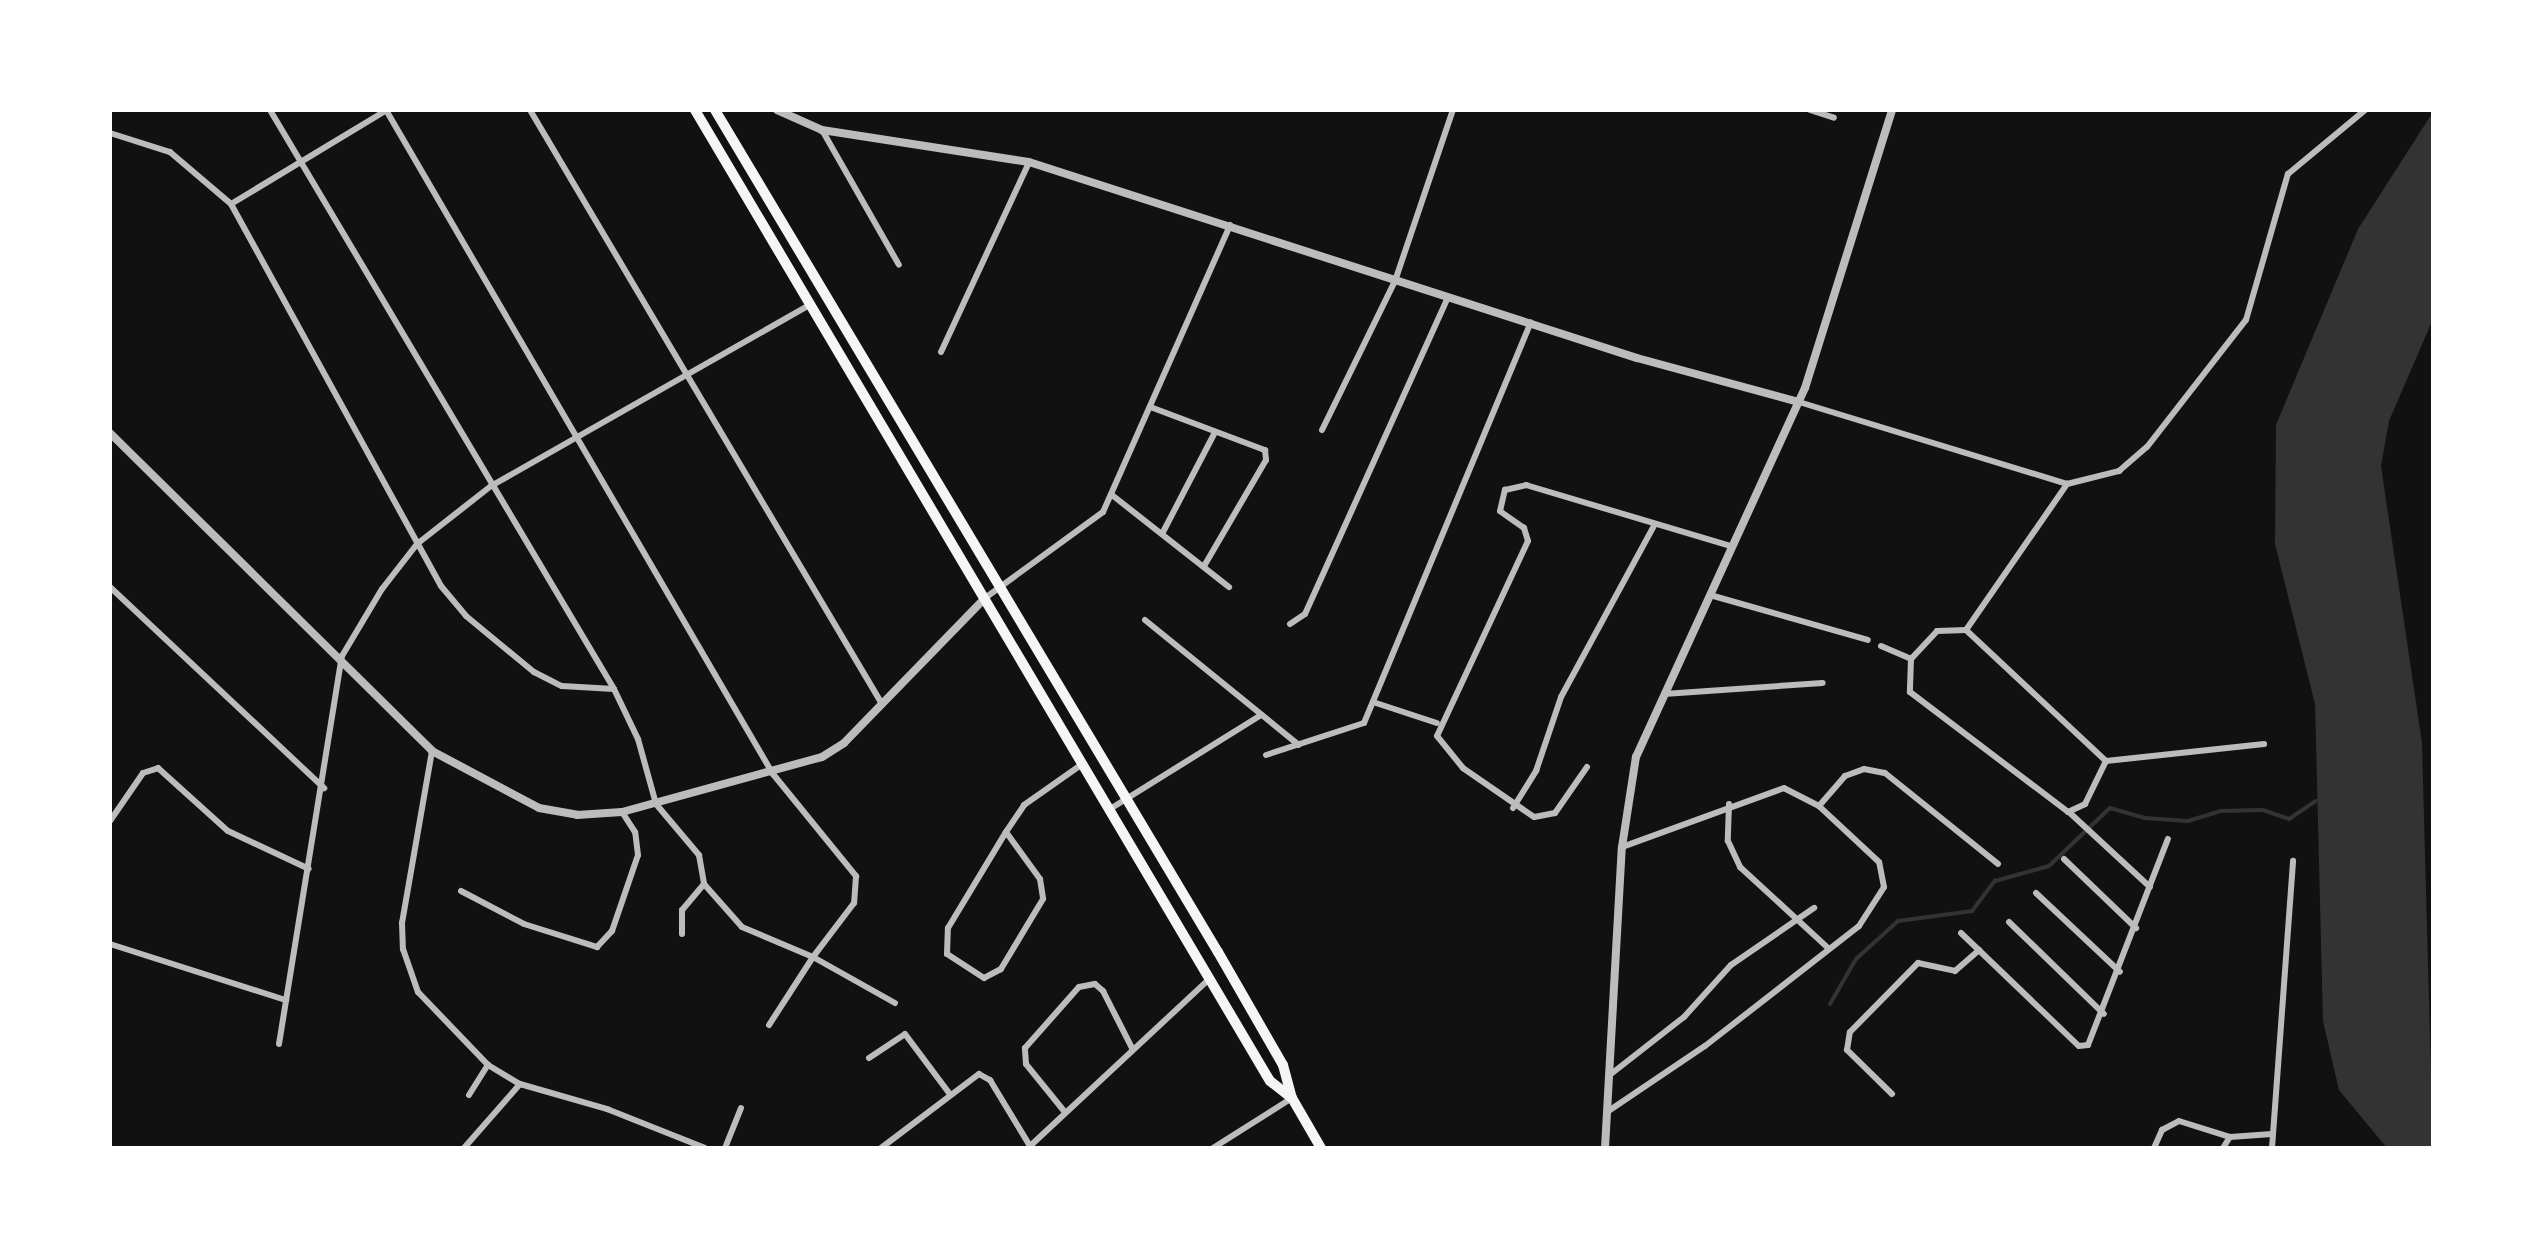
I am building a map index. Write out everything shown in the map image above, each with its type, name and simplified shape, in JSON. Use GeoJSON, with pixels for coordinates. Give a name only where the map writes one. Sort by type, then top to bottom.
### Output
{"type":"FeatureCollection","features":[{"type":"Feature","properties":{"kind":"highway"},"geometry":{"type":"LineString","coordinates":[[695,110],[1270,1080],[1292,1098]]}},
{"type":"Feature","properties":{"kind":"highway"},"geometry":{"type":"LineString","coordinates":[[715,110],[1283,1064],[1292,1098],[1321,1148]]}},
{"type":"Feature","properties":{"kind":"street"},"geometry":{"type":"LineString","coordinates":[[270,110],[614,689],[638,739],[656,804],[696,849],[704,884],[742,927],[813,957],[895,1002]]}},
{"type":"Feature","properties":{"kind":"street"},"geometry":{"type":"LineString","coordinates":[[231,204],[386,110],[581,436],[773,774],[859,884],[854,903],[813,957],[769,1026]]}},
{"type":"Feature","properties":{"kind":"street"},"geometry":{"type":"LineString","coordinates":[[530,110],[882,704]]}},
{"type":"Feature","properties":{"kind":"street"},"geometry":{"type":"LineString","coordinates":[[777,110],[822,130],[1029,162],[1395,281],[2067,484],[2119,470],[2147,446],[2250,312],[2288,174],[2365,110]]}},
{"type":"Feature","properties":{"kind":"street"},"geometry":{"type":"LineString","coordinates":[[1322,430],[1395,281],[1454,110]]}},
{"type":"Feature","properties":{"kind":"street"},"geometry":{"type":"LineString","coordinates":[[1810,110],[1834,118]]}},
{"type":"Feature","properties":{"kind":"street"},"geometry":{"type":"LineString","coordinates":[[1605,1148],[1622,847],[1630,781],[1661,694],[1805,388],[1892,110]]}},
{"type":"Feature","properties":{"kind":"street"},"geometry":{"type":"LineString","coordinates":[[822,130],[899,266]]}},
{"type":"Feature","properties":{"kind":"street"},"geometry":{"type":"LineString","coordinates":[[110,133],[170,152],[231,204],[441,586],[498,648],[562,686],[614,689]]}},
{"type":"Feature","properties":{"kind":"street"},"geometry":{"type":"LineString","coordinates":[[941,352],[1029,162]]}},
{"type":"Feature","properties":{"kind":"street"},"geometry":{"type":"LineString","coordinates":[[110,432],[342,656],[432,751],[539,808],[577,815],[622,812],[773,774],[844,743],[985,598],[1090,526],[1112,495],[1230,225]]}},
{"type":"Feature","properties":{"kind":"street"},"geometry":{"type":"LineString","coordinates":[[1290,624],[1305,614],[1448,297]]}},
{"type":"Feature","properties":{"kind":"street"},"geometry":{"type":"LineString","coordinates":[[279,1044],[324,788],[342,656],[418,544],[491,486],[808,306]]}},
{"type":"Feature","properties":{"kind":"street"},"geometry":{"type":"LineString","coordinates":[[1266,755],[1357,728],[1376,703],[1530,322]]}},
{"type":"Feature","properties":{"kind":"street"},"geometry":{"type":"LineString","coordinates":[[1152,407],[1215,432],[1255,442],[1266,460],[1204,566]]}},
{"type":"Feature","properties":{"kind":"street"},"geometry":{"type":"LineString","coordinates":[[1162,534],[1215,432]]}},
{"type":"Feature","properties":{"kind":"street"},"geometry":{"type":"LineString","coordinates":[[110,451],[119,443]]}},
{"type":"Feature","properties":{"kind":"street"},"geometry":{"type":"LineString","coordinates":[[1587,767],[1555,813],[1534,817],[1514,808],[1440,746],[1437,723],[1528,541],[1524,528],[1500,511],[1505,490],[1526,484],[1731,546]]}},
{"type":"Feature","properties":{"kind":"street"},"geometry":{"type":"LineString","coordinates":[[1966,630],[2067,484]]}},
{"type":"Feature","properties":{"kind":"street"},"geometry":{"type":"LineString","coordinates":[[1112,495],[1229,587]]}},
{"type":"Feature","properties":{"kind":"street"},"geometry":{"type":"LineString","coordinates":[[1514,808],[1536,771],[1561,697],[1655,524]]}},
{"type":"Feature","properties":{"kind":"street"},"geometry":{"type":"LineString","coordinates":[[110,587],[324,788]]}},
{"type":"Feature","properties":{"kind":"street"},"geometry":{"type":"LineString","coordinates":[[1709,594],[1868,640]]}},
{"type":"Feature","properties":{"kind":"street"},"geometry":{"type":"LineString","coordinates":[[1145,620],[1300,745]]}},
{"type":"Feature","properties":{"kind":"street"},"geometry":{"type":"LineString","coordinates":[[2150,887],[2068,812],[1910,692],[1911,659],[1937,631],[1966,630],[2106,761],[2264,744]]}},
{"type":"Feature","properties":{"kind":"street"},"geometry":{"type":"LineString","coordinates":[[1881,646],[1911,659]]}},
{"type":"Feature","properties":{"kind":"street"},"geometry":{"type":"LineString","coordinates":[[1661,694],[1822,683]]}},
{"type":"Feature","properties":{"kind":"street"},"geometry":{"type":"LineString","coordinates":[[1376,703],[1437,723]]}},
{"type":"Feature","properties":{"kind":"street"},"geometry":{"type":"LineString","coordinates":[[1110,809],[1261,715]]}},
{"type":"Feature","properties":{"kind":"street"},"geometry":{"type":"LineString","coordinates":[[432,751],[403,950],[418,992],[488,1065],[520,1084],[705,1148]]}},
{"type":"Feature","properties":{"kind":"street"},"geometry":{"type":"LineString","coordinates":[[2068,812],[2085,804],[2106,761]]}},
{"type":"Feature","properties":{"kind":"street"},"geometry":{"type":"LineString","coordinates":[[1006,832],[1040,879],[1043,898],[1002,970],[984,978],[947,954],[944,940],[1006,832],[1024,805],[1082,764]]}},
{"type":"Feature","properties":{"kind":"street"},"geometry":{"type":"LineString","coordinates":[[110,821],[143,773],[158,768],[228,831],[309,869]]}},
{"type":"Feature","properties":{"kind":"street"},"geometry":{"type":"LineString","coordinates":[[1819,806],[1845,776],[1864,770],[1885,773],[1998,864]]}},
{"type":"Feature","properties":{"kind":"street"},"geometry":{"type":"LineString","coordinates":[[1607,1112],[1705,1046],[1876,906],[1885,872],[1819,806],[1784,788],[1729,804],[1622,847]]}},
{"type":"Feature","properties":{"kind":"street"},"geometry":{"type":"LineString","coordinates":[[1729,804],[1731,854],[1827,947]]}},
{"type":"Feature","properties":{"kind":"street"},"geometry":{"type":"LineString","coordinates":[[461,891],[524,924],[597,947],[612,931],[638,855],[639,841],[622,812]]}},
{"type":"Feature","properties":{"kind":"street"},"geometry":{"type":"LineString","coordinates":[[1960,933],[2079,1046],[2088,1045],[2104,1014],[2168,839]]}},
{"type":"Feature","properties":{"kind":"street"},"geometry":{"type":"LineString","coordinates":[[2064,859],[2136,928]]}},
{"type":"Feature","properties":{"kind":"street"},"geometry":{"type":"LineString","coordinates":[[2272,1148],[2293,861]]}},
{"type":"Feature","properties":{"kind":"street"},"geometry":{"type":"LineString","coordinates":[[682,934],[682,910],[704,884]]}},
{"type":"Feature","properties":{"kind":"street"},"geometry":{"type":"LineString","coordinates":[[2036,892],[2120,972]]}},
{"type":"Feature","properties":{"kind":"street"},"geometry":{"type":"LineString","coordinates":[[1610,1074],[1684,1017],[1731,964],[1814,908]]}},
{"type":"Feature","properties":{"kind":"street"},"geometry":{"type":"LineString","coordinates":[[2009,922],[2104,1014]]}},
{"type":"Feature","properties":{"kind":"street"},"geometry":{"type":"LineString","coordinates":[[110,944],[286,1000]]}},
{"type":"Feature","properties":{"kind":"street"},"geometry":{"type":"LineString","coordinates":[[1892,1094],[1847,1050],[1846,1039],[1918,963],[1955,971],[1979,950]]}},
{"type":"Feature","properties":{"kind":"street"},"geometry":{"type":"LineString","coordinates":[[881,1148],[971,1076],[985,1075],[1029,1147],[1209,979]]}},
{"type":"Feature","properties":{"kind":"street"},"geometry":{"type":"LineString","coordinates":[[1064,1111],[1026,1064],[1025,1048],[1078,986],[1096,984],[1103,991],[1132,1048]]}},
{"type":"Feature","properties":{"kind":"street"},"geometry":{"type":"LineString","coordinates":[[869,1058],[905,1034],[950,1093]]}},
{"type":"Feature","properties":{"kind":"street"},"geometry":{"type":"LineString","coordinates":[[469,1095],[488,1065]]}},
{"type":"Feature","properties":{"kind":"street"},"geometry":{"type":"LineString","coordinates":[[464,1148],[520,1084]]}},
{"type":"Feature","properties":{"kind":"street"},"geometry":{"type":"LineString","coordinates":[[1213,1148],[1292,1098]]}},
{"type":"Feature","properties":{"kind":"street"},"geometry":{"type":"LineString","coordinates":[[725,1148],[741,1108]]}},
{"type":"Feature","properties":{"kind":"street"},"geometry":{"type":"LineString","coordinates":[[2154,1148],[2162,1130],[2179,1121],[2230,1137],[2272,1134]]}},
{"type":"Feature","properties":{"kind":"street"},"geometry":{"type":"LineString","coordinates":[[665,1148],[669,1135]]}},
{"type":"Feature","properties":{"kind":"street"},"geometry":{"type":"LineString","coordinates":[[2223,1148],[2230,1137]]}},
{"type":"Feature","properties":{"kind":"shaded area"},"geometry":{"type":"Polygon","coordinates":[[[2433,112],[2433,319],[2389,421],[2381,466],[2422,743],[2433,1148],[2387,1148],[2339,1090],[2323,1021],[2315,704],[2275,544],[2276,425],[2358,229],[2433,112]]]}},
{"type":"Feature","properties":{"kind":"waterway"},"geometry":{"type":"LineString","coordinates":[[1830,1004],[1856,959],[1898,921],[1972,911],[1995,881],[2049,866],[2110,808],[2144,818],[2188,821],[2220,811],[2263,810],[2289,819],[2316,801]]}}]}
